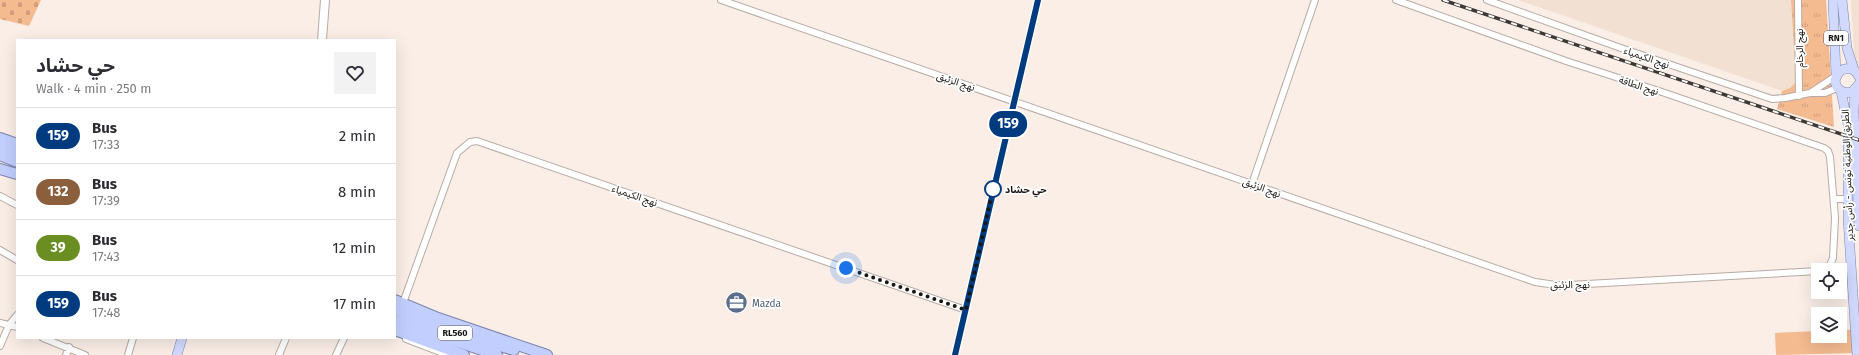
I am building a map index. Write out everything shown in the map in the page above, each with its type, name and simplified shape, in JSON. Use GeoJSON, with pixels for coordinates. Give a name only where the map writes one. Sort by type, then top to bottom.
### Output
{"type":"FeatureCollection","features":[{"type":"Feature","properties":{"kind":"highway"},"geometry":{"type":"LineString","coordinates":[[0,138],[16,144]]}},
{"type":"Feature","properties":{"kind":"highway"},"geometry":{"type":"LineString","coordinates":[[0,145],[16,152]]}},
{"type":"Feature","properties":{"kind":"highway"},"geometry":{"type":"LineString","coordinates":[[0,156],[16,162]]}},
{"type":"Feature","properties":{"kind":"highway"},"geometry":{"type":"LineString","coordinates":[[0,169],[16,174]]}},
{"type":"Feature","properties":{"kind":"highway"},"geometry":{"type":"LineString","coordinates":[[399,302],[438,318],[547,355]]}},
{"type":"Feature","properties":{"kind":"highway","name":"RL560"},"geometry":{"type":"LineString","coordinates":[[396,310],[457,334],[517,351],[542,355]]}},
{"type":"Feature","properties":{"kind":"highway","name":"RL560"},"geometry":{"type":"LineString","coordinates":[[396,321],[497,355]]}},
{"type":"Feature","properties":{"kind":"highway"},"geometry":{"type":"LineString","coordinates":[[396,330],[464,355]]}},
{"type":"Feature","properties":{"kind":"main road"},"geometry":{"type":"LineString","coordinates":[[322,39],[325,0]]}},
{"type":"Feature","properties":{"kind":"main road","name":"RN1"},"geometry":{"type":"LineString","coordinates":[[1833,0],[1836,76],[1839,90]]}},
{"type":"Feature","properties":{"kind":"main road","name":"RN1"},"geometry":{"type":"LineString","coordinates":[[1842,0],[1847,48],[1857,74]]}},
{"type":"Feature","properties":{"kind":"main road","name":"RN1"},"geometry":{"type":"LineString","coordinates":[[1836,76],[1842,69],[1857,74]]}},
{"type":"Feature","properties":{"kind":"main road"},"geometry":{"type":"LineString","coordinates":[[1839,90],[1848,93],[1857,87]]}},
{"type":"Feature","properties":{"kind":"main road","name":"الطريق الوطنية تونس - رأس جدير"},"geometry":{"type":"LineString","coordinates":[[1857,87],[1854,112],[1859,220]]}},
{"type":"Feature","properties":{"kind":"main road","name":"الطريق الوطنية تونس - رأس جدير"},"geometry":{"type":"LineString","coordinates":[[1839,90],[1848,125],[1847,199],[1858,338],[1857,355]]}},
{"type":"Feature","properties":{"kind":"main road"},"geometry":{"type":"LineString","coordinates":[[177,355],[182,339]]}},
{"type":"Feature","properties":{"kind":"street","name":"نهج الزئبق"},"geometry":{"type":"LineString","coordinates":[[721,0],[1411,240],[1545,284],[1569,285],[1811,271]]}},
{"type":"Feature","properties":{"kind":"street"},"geometry":{"type":"LineString","coordinates":[[955,355],[1013,101],[1038,0]]}},
{"type":"Feature","properties":{"kind":"street"},"geometry":{"type":"LineString","coordinates":[[1252,184],[1314,0]]}},
{"type":"Feature","properties":{"kind":"street","name":"نهج الطاقة"},"geometry":{"type":"LineString","coordinates":[[1396,0],[1566,61],[1662,92],[1824,148],[1828,151],[1830,157],[1835,199],[1835,218]]}},
{"type":"Feature","properties":{"kind":"street","name":"نهج الكيمياء"},"geometry":{"type":"LineString","coordinates":[[1487,0],[1618,47],[1772,99],[1810,93]]}},
{"type":"Feature","properties":{"kind":"street","name":"نهج الرخام"},"geometry":{"type":"LineString","coordinates":[[1798,0],[1798,96]]}},
{"type":"Feature","properties":{"kind":"street"},"geometry":{"type":"LineString","coordinates":[[1810,93],[1836,76]]}},
{"type":"Feature","properties":{"kind":"street"},"geometry":{"type":"LineString","coordinates":[[1810,93],[1824,93],[1839,90]]}},
{"type":"Feature","properties":{"kind":"street","name":"نهج الكيمياء"},"geometry":{"type":"LineString","coordinates":[[399,302],[457,154],[470,142],[477,141],[966,310]]}},
{"type":"Feature","properties":{"kind":"street"},"geometry":{"type":"LineString","coordinates":[[0,196],[16,204]]}},
{"type":"Feature","properties":{"kind":"street"},"geometry":{"type":"LineString","coordinates":[[1835,199],[1847,199]]}},
{"type":"Feature","properties":{"kind":"street"},"geometry":{"type":"LineString","coordinates":[[1831,263],[1833,258],[1835,218],[1848,219]]}},
{"type":"Feature","properties":{"kind":"street"},"geometry":{"type":"LineString","coordinates":[[0,250],[16,259]]}},
{"type":"Feature","properties":{"kind":"street"},"geometry":{"type":"LineString","coordinates":[[0,346],[10,324],[16,316]]}},
{"type":"Feature","properties":{"kind":"street"},"geometry":{"type":"LineString","coordinates":[[0,323],[10,324],[16,327]]}},
{"type":"Feature","properties":{"kind":"street"},"geometry":{"type":"LineString","coordinates":[[396,335],[448,355]]}},
{"type":"Feature","properties":{"kind":"street"},"geometry":{"type":"LineString","coordinates":[[46,339],[69,347],[85,355]]}},
{"type":"Feature","properties":{"kind":"street"},"geometry":{"type":"LineString","coordinates":[[128,355],[133,339]]}},
{"type":"Feature","properties":{"kind":"street"},"geometry":{"type":"LineString","coordinates":[[279,355],[286,339]]}},
{"type":"Feature","properties":{"kind":"street"},"geometry":{"type":"LineString","coordinates":[[336,355],[344,339]]}},
{"type":"Feature","properties":{"kind":"street"},"geometry":{"type":"LineString","coordinates":[[66,355],[69,347]]}},
{"type":"Feature","properties":{"kind":"shaded area"},"geometry":{"type":"Polygon","coordinates":[[[1518,0],[1791,0],[1796,82],[1790,88],[1782,91],[1518,0]]]}},
{"type":"Feature","properties":{"kind":"shaded area"},"geometry":{"type":"Polygon","coordinates":[[[1851,0],[1859,0],[1859,132],[1851,0]]]}},
{"type":"Feature","properties":{"kind":"green space"},"geometry":{"type":"Polygon","coordinates":[[[0,0],[41,0],[29,26],[0,19],[0,0]]]}},
{"type":"Feature","properties":{"kind":"green space"},"geometry":{"type":"Polygon","coordinates":[[[1791,0],[1826,0],[1834,127],[1777,109],[1782,91],[1790,88],[1796,82],[1791,0]]]}},
{"type":"Feature","properties":{"kind":"green space"},"geometry":{"type":"Polygon","coordinates":[[[1847,330],[1853,330],[1854,353],[1776,355],[1775,333],[1811,331],[1811,343],[1847,343],[1847,330]]]}},
{"type":"Feature","properties":{"kind":"railway"},"geometry":{"type":"LineString","coordinates":[[1443,0],[1859,140]]}},
{"type":"Feature","properties":{"kind":"bus line","name":"159"},"geometry":{"type":"LineString","coordinates":[[955,355],[1013,101],[1038,0]]}},
{"type":"Feature","properties":{"kind":"place","name":"حي حشاد"},"geometry":{"type":"Point","coordinates":[993,189]}},
{"type":"Feature","properties":{"kind":"place","name":"Mazda"},"geometry":{"type":"Point","coordinates":[737,303]}},
{"type":"Feature","properties":{"kind":"route"},"geometry":{"type":"LineString","coordinates":[[846,268],[966,310],[993,189]]}}]}
